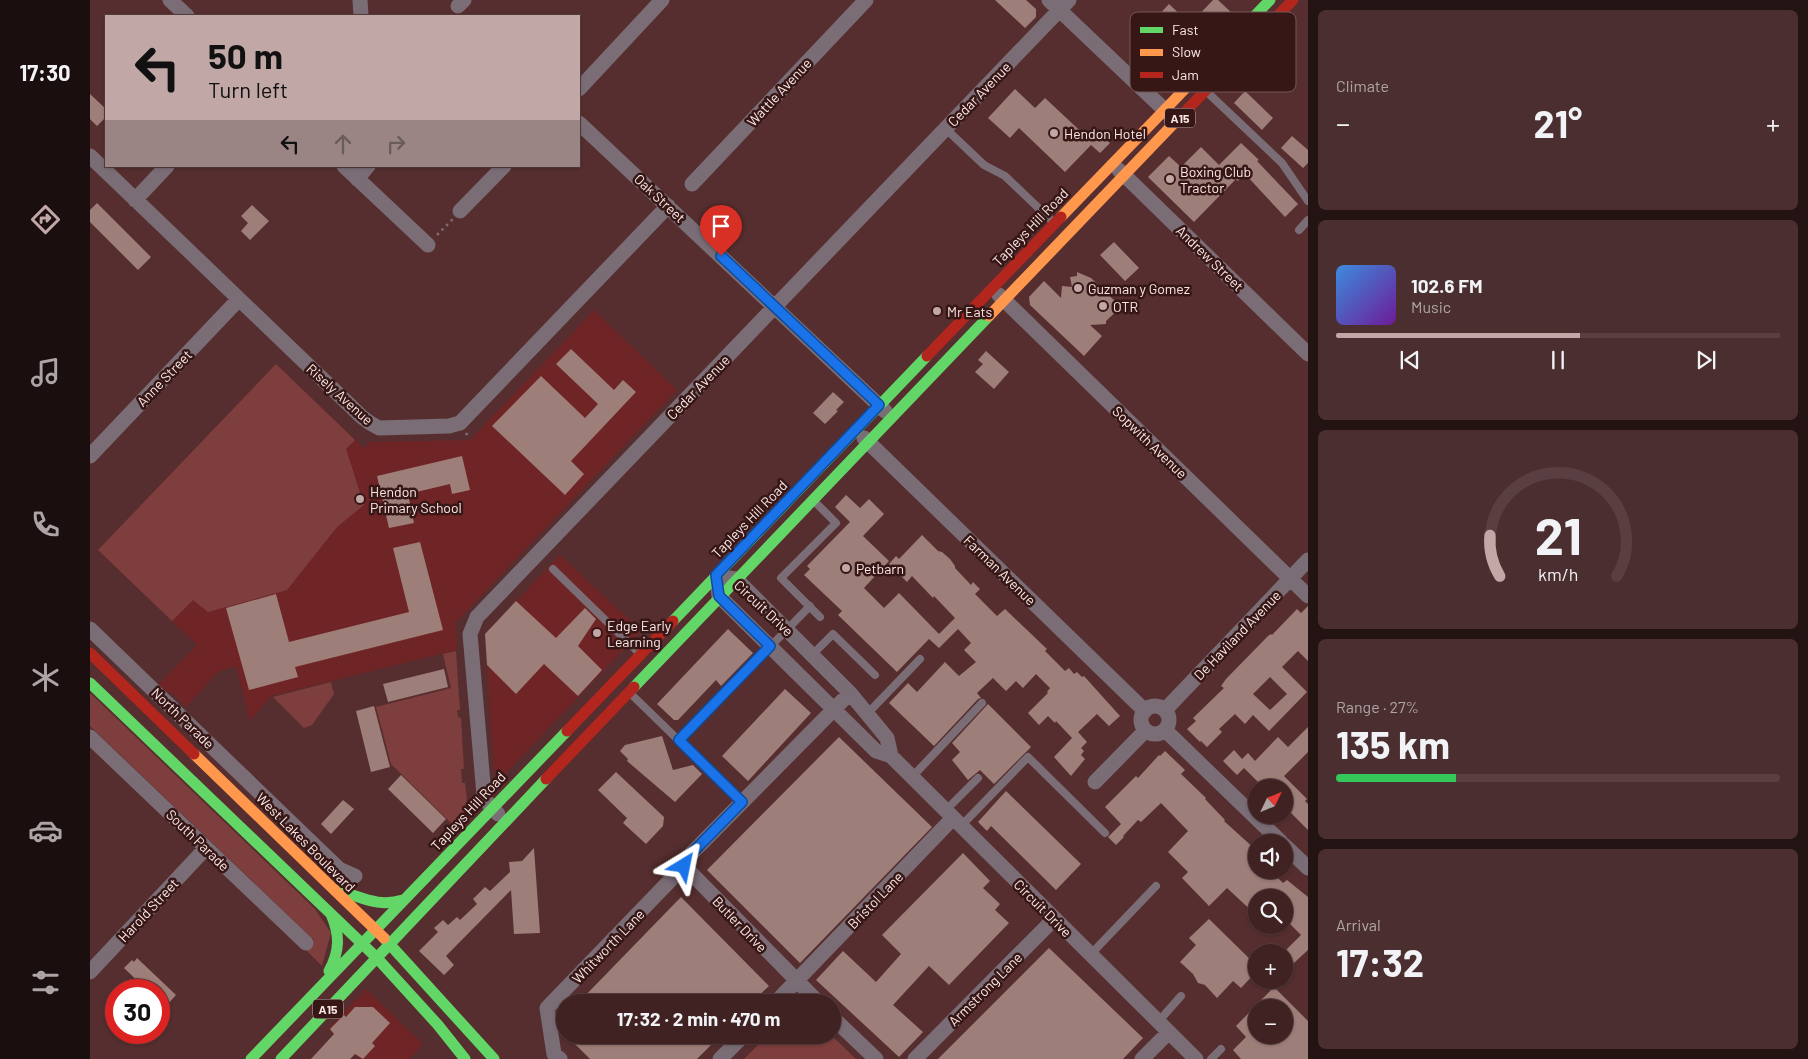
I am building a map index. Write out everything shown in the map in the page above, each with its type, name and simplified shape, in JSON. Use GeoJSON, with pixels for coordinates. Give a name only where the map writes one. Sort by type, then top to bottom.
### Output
{"type":"FeatureCollection","features":[{"type":"Feature","properties":{"kind":"main road","name":"Tapleys Hill Road"},"geometry":{"type":"LineString","coordinates":[[1258,12],[1270,0]]}},
{"type":"Feature","properties":{"kind":"main road","name":"A15"},"geometry":{"type":"LineString","coordinates":[[1281,12],[1293,0]]}},
{"type":"Feature","properties":{"kind":"main road","name":"Tapleys Hill Road"},"geometry":{"type":"LineString","coordinates":[[254,1058],[361,943],[1181,92]]}},
{"type":"Feature","properties":{"kind":"main road","name":"A15"},"geometry":{"type":"LineString","coordinates":[[281,1059],[719,596],[869,443],[1204,92]]}},
{"type":"Feature","properties":{"kind":"main road","name":"West Lakes Boulevard"},"geometry":{"type":"LineString","coordinates":[[90,653],[375,929],[494,1059]]}},
{"type":"Feature","properties":{"kind":"main road"},"geometry":{"type":"LineString","coordinates":[[90,683],[377,958],[438,1025],[465,1059]]}},
{"type":"Feature","properties":{"kind":"main road"},"geometry":{"type":"LineString","coordinates":[[334,890],[357,896],[375,904],[391,904],[403,900]]}},
{"type":"Feature","properties":{"kind":"main road"},"geometry":{"type":"LineString","coordinates":[[321,986],[335,961],[339,942],[338,929],[331,914]]}},
{"type":"Feature","properties":{"kind":"street"},"geometry":{"type":"LineString","coordinates":[[170,0],[186,15]]}},
{"type":"Feature","properties":{"kind":"street"},"geometry":{"type":"LineString","coordinates":[[360,0],[361,15]]}},
{"type":"Feature","properties":{"kind":"street"},"geometry":{"type":"LineString","coordinates":[[580,88],[662,0]]}},
{"type":"Feature","properties":{"kind":"street","name":"Wattle Avenue"},"geometry":{"type":"LineString","coordinates":[[692,184],[866,0]]}},
{"type":"Feature","properties":{"kind":"street"},"geometry":{"type":"LineString","coordinates":[[1059,3],[1130,75]]}},
{"type":"Feature","properties":{"kind":"street","name":"Cedar Avenue"},"geometry":{"type":"LineString","coordinates":[[506,822],[492,807],[484,794],[470,634],[477,617],[946,129],[1059,3]]}},
{"type":"Feature","properties":{"kind":"street"},"geometry":{"type":"LineString","coordinates":[[1146,92],[1177,121]]}},
{"type":"Feature","properties":{"kind":"street","name":"Oak Street"},"geometry":{"type":"LineString","coordinates":[[580,124],[892,418]]}},
{"type":"Feature","properties":{"kind":"street","name":"Risely Avenue"},"geometry":{"type":"LineString","coordinates":[[90,156],[370,423],[379,428],[455,425],[472,410],[668,206]]}},
{"type":"Feature","properties":{"kind":"street","name":"Andrew Street"},"geometry":{"type":"LineString","coordinates":[[1112,163],[1308,354]]}},
{"type":"Feature","properties":{"kind":"street"},"geometry":{"type":"LineString","coordinates":[[135,200],[166,167]]}},
{"type":"Feature","properties":{"kind":"street"},"geometry":{"type":"LineString","coordinates":[[345,167],[428,245]]}},
{"type":"Feature","properties":{"kind":"street"},"geometry":{"type":"LineString","coordinates":[[357,179],[367,167]]}},
{"type":"Feature","properties":{"kind":"street"},"geometry":{"type":"LineString","coordinates":[[460,211],[503,167]]}},
{"type":"Feature","properties":{"kind":"street","name":"Sopwith Avenue"},"geometry":{"type":"LineString","coordinates":[[992,288],[1308,596]]}},
{"type":"Feature","properties":{"kind":"street","name":"Anne Street"},"geometry":{"type":"LineString","coordinates":[[90,456],[239,299]]}},
{"type":"Feature","properties":{"kind":"street","name":"Farman Avenue"},"geometry":{"type":"LineString","coordinates":[[855,430],[1145,711]]}},
{"type":"Feature","properties":{"kind":"street","name":"De Haviland Avenue"},"geometry":{"type":"LineString","coordinates":[[1165,710],[1308,560]]}},
{"type":"Feature","properties":{"kind":"street","name":"Circuit Drive"},"geometry":{"type":"LineString","coordinates":[[891,756],[887,738],[850,693],[736,579],[716,575],[719,596],[876,751],[891,756],[912,776],[1196,1059]]}},
{"type":"Feature","properties":{"kind":"street","name":"North Parade"},"geometry":{"type":"LineString","coordinates":[[90,629],[340,869],[355,876]]}},
{"type":"Feature","properties":{"kind":"street"},"geometry":{"type":"LineString","coordinates":[[684,866],[686,859],[850,693]]}},
{"type":"Feature","properties":{"kind":"street"},"geometry":{"type":"LineString","coordinates":[[1156,706],[1165,710],[1169,720],[1165,730],[1154,735],[1145,731],[1141,723],[1145,711],[1156,706]]}},
{"type":"Feature","properties":{"kind":"street"},"geometry":{"type":"LineString","coordinates":[[1165,730],[1273,834]]}},
{"type":"Feature","properties":{"kind":"street"},"geometry":{"type":"LineString","coordinates":[[1096,782],[1145,731]]}},
{"type":"Feature","properties":{"kind":"street","name":"South Parade"},"geometry":{"type":"LineString","coordinates":[[90,737],[306,943]]}},
{"type":"Feature","properties":{"kind":"street"},"geometry":{"type":"LineString","coordinates":[[273,829],[276,808]]}},
{"type":"Feature","properties":{"kind":"street","name":"Bristol Lane"},"geometry":{"type":"LineString","coordinates":[[784,994],[953,818]]}},
{"type":"Feature","properties":{"kind":"street","name":"Harold Street"},"geometry":{"type":"LineString","coordinates":[[90,972],[206,848]]}},
{"type":"Feature","properties":{"kind":"street"},"geometry":{"type":"LineString","coordinates":[[1293,854],[1308,868]]}},
{"type":"Feature","properties":{"kind":"street","name":"Butler Drive"},"geometry":{"type":"LineString","coordinates":[[684,866],[809,994]]}},
{"type":"Feature","properties":{"kind":"street","name":"Whitworth Lane"},"geometry":{"type":"LineString","coordinates":[[560,1059],[554,1054],[548,1008],[684,866]]}},
{"type":"Feature","properties":{"kind":"street","name":"Armstrong Lane"},"geometry":{"type":"LineString","coordinates":[[915,1059],[1054,919]]}},
{"type":"Feature","properties":{"kind":"street"},"geometry":{"type":"LineString","coordinates":[[841,1026],[876,1059]]}},
{"type":"Feature","properties":{"kind":"street"},"geometry":{"type":"LineString","coordinates":[[1142,1059],[1163,1027]]}},
{"type":"Feature","properties":{"kind":"street"},"geometry":{"type":"LineString","coordinates":[[720,1059],[735,1044]]}},
{"type":"Feature","properties":{"kind":"lane"},"geometry":{"type":"LineString","coordinates":[[1208,92],[1282,163],[1308,201]]}},
{"type":"Feature","properties":{"kind":"lane"},"geometry":{"type":"LineString","coordinates":[[946,129],[984,165],[1005,176],[1066,235]]}},
{"type":"Feature","properties":{"kind":"lane"},"geometry":{"type":"LineString","coordinates":[[1299,230],[1308,220]]}},
{"type":"Feature","properties":{"kind":"lane"},"geometry":{"type":"LineString","coordinates":[[813,500],[836,523],[781,578],[820,617]]}},
{"type":"Feature","properties":{"kind":"lane"},"geometry":{"type":"LineString","coordinates":[[553,569],[640,654]]}},
{"type":"Feature","properties":{"kind":"lane"},"geometry":{"type":"LineString","coordinates":[[679,740],[810,606]]}},
{"type":"Feature","properties":{"kind":"lane"},"geometry":{"type":"LineString","coordinates":[[812,654],[833,634],[876,675]]}},
{"type":"Feature","properties":{"kind":"lane"},"geometry":{"type":"LineString","coordinates":[[868,714],[920,659]]}},
{"type":"Feature","properties":{"kind":"lane"},"geometry":{"type":"LineString","coordinates":[[629,692],[742,802]]}},
{"type":"Feature","properties":{"kind":"lane"},"geometry":{"type":"LineString","coordinates":[[912,776],[982,703]]}},
{"type":"Feature","properties":{"kind":"lane"},"geometry":{"type":"LineString","coordinates":[[953,818],[1028,758],[1105,833]]}},
{"type":"Feature","properties":{"kind":"lane"},"geometry":{"type":"LineString","coordinates":[[953,818],[978,778]]}},
{"type":"Feature","properties":{"kind":"lane"},"geometry":{"type":"LineString","coordinates":[[1090,954],[1156,886]]}},
{"type":"Feature","properties":{"kind":"lane"},"geometry":{"type":"LineString","coordinates":[[1163,1027],[1182,996]]}},
{"type":"Feature","properties":{"kind":"lane"},"geometry":{"type":"LineString","coordinates":[[1211,1059],[1221,1049]]}},
{"type":"Feature","properties":{"kind":"path"},"geometry":{"type":"LineString","coordinates":[[428,245],[460,211]]}},
{"type":"Feature","properties":{"kind":"shaded area","name":"Hendon Primary School"},"geometry":{"type":"Polygon","coordinates":[[[594,310],[677,390],[455,623],[457,650],[271,696],[250,721],[236,666],[219,671],[186,707],[171,692],[168,693],[159,684],[197,645],[98,550],[276,364],[364,448],[370,442],[470,440],[594,310]]]}},
{"type":"Feature","properties":{"kind":"shaded area"},"geometry":{"type":"Polygon","coordinates":[[[276,364],[355,440],[346,449],[364,505],[337,527],[287,590],[208,612],[193,600],[172,621],[98,550],[276,364]]]}},
{"type":"Feature","properties":{"kind":"shaded area"},"geometry":{"type":"Polygon","coordinates":[[[560,555],[641,631],[503,776],[494,773],[485,634],[560,555]]]}},
{"type":"Feature","properties":{"kind":"shaded area"},"geometry":{"type":"Polygon","coordinates":[[[456,651],[460,710],[457,710],[458,717],[461,718],[464,769],[461,769],[462,783],[465,783],[467,802],[465,811],[453,825],[391,764],[376,707],[451,688],[443,654],[456,651]]]}},
{"type":"Feature","properties":{"kind":"shaded area"},"geometry":{"type":"Polygon","coordinates":[[[331,682],[334,694],[312,725],[304,728],[273,697],[331,682]]]}},
{"type":"Feature","properties":{"kind":"shaded area"},"geometry":{"type":"Polygon","coordinates":[[[90,693],[315,909],[331,933],[322,966],[305,949],[314,940],[90,726],[90,693]]]}},
{"type":"Feature","properties":{"kind":"shaded area"},"geometry":{"type":"Polygon","coordinates":[[[366,989],[423,1044],[409,1059],[359,1059],[328,1029],[366,989]]]}},
{"type":"Feature","properties":{"kind":"shaded area"},"geometry":{"type":"Polygon","coordinates":[[[759,1044],[840,1044],[856,1059],[744,1059],[759,1044]]]}},
{"type":"Feature","properties":{"kind":"building"},"geometry":{"type":"Polygon","coordinates":[[[995,0],[1026,0],[1036,9],[1036,17],[1025,28],[995,0]]]}},
{"type":"Feature","properties":{"kind":"building"},"geometry":{"type":"Polygon","coordinates":[[[1213,0],[1218,0],[1231,12],[1202,12],[1213,0]]]}},
{"type":"Feature","properties":{"kind":"building"},"geometry":{"type":"Polygon","coordinates":[[[1169,4],[1177,12],[1162,12],[1169,4]]]}},
{"type":"Feature","properties":{"kind":"building","name":"Hendon Hotel"},"geometry":{"type":"Polygon","coordinates":[[[1015,89],[1035,108],[1045,98],[1091,141],[1099,133],[1110,143],[1100,153],[1091,145],[1065,172],[1019,128],[1010,138],[988,118],[1015,89]]]}},
{"type":"Feature","properties":{"kind":"building"},"geometry":{"type":"Polygon","coordinates":[[[1246,92],[1273,118],[1262,130],[1234,103],[1246,92]]]}},
{"type":"Feature","properties":{"kind":"building"},"geometry":{"type":"Polygon","coordinates":[[[90,94],[105,108],[105,118],[97,126],[90,119],[90,94]]]}},
{"type":"Feature","properties":{"kind":"building"},"geometry":{"type":"Polygon","coordinates":[[[1292,136],[1308,150],[1308,163],[1303,168],[1281,148],[1292,136]]]}},
{"type":"Feature","properties":{"kind":"building"},"geometry":{"type":"Polygon","coordinates":[[[1241,143],[1259,160],[1257,161],[1298,204],[1285,217],[1245,174],[1238,181],[1236,179],[1194,222],[1148,177],[1169,156],[1181,167],[1201,147],[1219,165],[1241,143]]]}},
{"type":"Feature","properties":{"kind":"building"},"geometry":{"type":"Polygon","coordinates":[[[97,203],[151,257],[138,270],[90,222],[90,210],[97,203]]]}},
{"type":"Feature","properties":{"kind":"building"},"geometry":{"type":"Polygon","coordinates":[[[252,205],[269,221],[250,240],[241,231],[248,223],[241,216],[252,205]]]}},
{"type":"Feature","properties":{"kind":"building"},"geometry":{"type":"Polygon","coordinates":[[[1114,242],[1139,268],[1125,281],[1100,255],[1114,242]]]}},
{"type":"Feature","properties":{"kind":"building"},"geometry":{"type":"Polygon","coordinates":[[[1077,272],[1091,278],[1121,307],[1106,321],[1106,324],[1090,325],[1102,336],[1084,356],[1030,305],[1029,297],[1044,281],[1061,298],[1062,286],[1072,287],[1070,277],[1077,276],[1077,272]]]}},
{"type":"Feature","properties":{"kind":"building"},"geometry":{"type":"Polygon","coordinates":[[[571,349],[614,390],[623,380],[636,392],[571,461],[584,474],[565,495],[492,426],[541,376],[585,418],[598,404],[556,364],[571,349]]]}},
{"type":"Feature","properties":{"kind":"building"},"geometry":{"type":"Polygon","coordinates":[[[986,351],[1009,372],[994,389],[975,372],[983,364],[978,360],[986,351]]]}},
{"type":"Feature","properties":{"kind":"building"},"geometry":{"type":"Polygon","coordinates":[[[833,392],[844,402],[825,424],[813,413],[833,392]]]}},
{"type":"Feature","properties":{"kind":"building"},"geometry":{"type":"Polygon","coordinates":[[[462,456],[470,490],[452,494],[450,484],[408,494],[414,523],[389,528],[377,476],[462,456]]]}},
{"type":"Feature","properties":{"kind":"building"},"geometry":{"type":"Polygon","coordinates":[[[846,495],[860,508],[869,499],[884,514],[863,536],[889,561],[864,588],[884,608],[899,593],[939,634],[955,618],[912,576],[907,582],[889,564],[896,556],[899,559],[922,535],[938,551],[950,559],[955,568],[971,585],[973,582],[980,589],[975,594],[997,616],[1005,609],[1047,649],[1045,651],[1065,671],[1069,668],[1074,674],[1077,672],[1082,677],[1084,676],[1120,716],[1109,726],[1097,714],[1078,732],[1087,742],[1081,748],[1084,751],[1081,755],[1085,759],[1071,776],[1054,757],[1072,738],[1056,721],[1055,723],[1048,716],[1039,725],[1028,713],[1048,693],[1050,688],[1036,674],[1023,688],[1016,681],[1006,691],[993,678],[977,693],[981,698],[934,746],[889,703],[908,683],[917,692],[945,662],[959,676],[976,662],[964,650],[971,643],[958,629],[939,648],[929,639],[897,672],[838,615],[842,611],[804,575],[810,569],[807,566],[850,522],[835,507],[846,495]]]}},
{"type":"Feature","properties":{"kind":"building"},"geometry":{"type":"Polygon","coordinates":[[[420,542],[443,630],[295,667],[298,677],[249,690],[226,608],[276,594],[289,642],[409,612],[393,548],[420,542]]]}},
{"type":"Feature","properties":{"kind":"building"},"geometry":{"type":"Polygon","coordinates":[[[516,601],[556,638],[585,608],[596,619],[578,646],[602,670],[578,696],[544,664],[516,694],[487,665],[485,634],[516,601]]]}},
{"type":"Feature","properties":{"kind":"building"},"geometry":{"type":"Polygon","coordinates":[[[1308,606],[1308,661],[1298,651],[1282,667],[1307,692],[1269,731],[1253,715],[1245,724],[1235,714],[1219,729],[1222,732],[1207,747],[1200,742],[1187,729],[1196,721],[1193,718],[1224,688],[1221,686],[1226,679],[1268,636],[1272,635],[1297,609],[1301,613],[1308,606]],[[1270,677],[1253,694],[1270,710],[1287,694],[1270,677]]]}},
{"type":"Feature","properties":{"kind":"building"},"geometry":{"type":"Polygon","coordinates":[[[728,629],[753,653],[721,686],[716,680],[678,720],[674,720],[657,704],[728,629]]]}},
{"type":"Feature","properties":{"kind":"building"},"geometry":{"type":"Polygon","coordinates":[[[444,669],[448,687],[388,702],[383,684],[444,669]]]}},
{"type":"Feature","properties":{"kind":"building"},"geometry":{"type":"Polygon","coordinates":[[[785,689],[811,713],[748,781],[722,756],[785,689]]]}},
{"type":"Feature","properties":{"kind":"building"},"geometry":{"type":"Polygon","coordinates":[[[988,704],[1031,747],[994,784],[980,770],[968,780],[952,760],[960,752],[952,743],[988,704]]]}},
{"type":"Feature","properties":{"kind":"building"},"geometry":{"type":"Polygon","coordinates":[[[374,706],[390,767],[371,772],[356,711],[374,706]]]}},
{"type":"Feature","properties":{"kind":"building"},"geometry":{"type":"Polygon","coordinates":[[[1308,727],[1308,752],[1284,776],[1287,779],[1255,779],[1244,768],[1237,775],[1223,761],[1234,750],[1242,759],[1248,753],[1255,761],[1278,737],[1288,747],[1308,727]]]}},
{"type":"Feature","properties":{"kind":"building"},"geometry":{"type":"Polygon","coordinates":[[[662,736],[673,770],[693,765],[702,774],[675,802],[627,761],[628,759],[620,751],[625,745],[662,736]]]}},
{"type":"Feature","properties":{"kind":"building"},"geometry":{"type":"Polygon","coordinates":[[[839,737],[932,827],[800,963],[707,870],[839,737]]]}},
{"type":"Feature","properties":{"kind":"building"},"geometry":{"type":"Polygon","coordinates":[[[1165,751],[1185,770],[1181,774],[1206,798],[1224,821],[1248,843],[1248,879],[1279,879],[1283,883],[1287,880],[1308,897],[1308,950],[1293,964],[1292,944],[1301,935],[1293,927],[1293,889],[1248,889],[1248,908],[1227,888],[1209,906],[1182,878],[1188,872],[1168,852],[1188,831],[1161,803],[1141,822],[1138,820],[1116,845],[1108,837],[1121,824],[1105,807],[1136,776],[1138,778],[1165,751]]]}},
{"type":"Feature","properties":{"kind":"building"},"geometry":{"type":"Polygon","coordinates":[[[616,772],[664,817],[663,826],[646,844],[623,823],[627,818],[598,790],[616,772]]]}},
{"type":"Feature","properties":{"kind":"building"},"geometry":{"type":"Polygon","coordinates":[[[401,775],[446,819],[433,833],[388,789],[401,775]]]}},
{"type":"Feature","properties":{"kind":"building"},"geometry":{"type":"Polygon","coordinates":[[[1293,785],[1307,799],[1305,801],[1308,804],[1308,830],[1293,815],[1293,785]]]}},
{"type":"Feature","properties":{"kind":"building"},"geometry":{"type":"Polygon","coordinates":[[[1006,791],[1081,864],[1056,890],[991,826],[987,831],[978,822],[1006,791]]]}},
{"type":"Feature","properties":{"kind":"building"},"geometry":{"type":"Polygon","coordinates":[[[343,800],[354,809],[331,834],[321,824],[343,800]]]}},
{"type":"Feature","properties":{"kind":"building"},"geometry":{"type":"Polygon","coordinates":[[[534,848],[540,933],[514,934],[511,890],[446,956],[454,965],[444,975],[419,951],[438,932],[434,928],[443,920],[448,925],[457,917],[460,920],[477,904],[473,899],[485,887],[490,891],[510,872],[509,862],[522,861],[534,848]]]}},
{"type":"Feature","properties":{"kind":"building"},"geometry":{"type":"Polygon","coordinates":[[[963,853],[990,881],[983,888],[1000,904],[995,910],[1009,923],[949,985],[929,966],[893,1005],[923,1032],[899,1057],[841,1003],[841,994],[831,994],[816,980],[843,951],[876,982],[901,954],[882,935],[963,853]]]}},
{"type":"Feature","properties":{"kind":"building"},"geometry":{"type":"Polygon","coordinates":[[[681,897],[769,986],[760,994],[587,994],[681,897]]]}},
{"type":"Feature","properties":{"kind":"building"},"geometry":{"type":"Polygon","coordinates":[[[1209,919],[1248,957],[1248,981],[1241,988],[1233,981],[1217,998],[1205,985],[1198,983],[1193,974],[1180,962],[1196,945],[1189,938],[1209,919]]]}},
{"type":"Feature","properties":{"kind":"building"},"geometry":{"type":"Polygon","coordinates":[[[1049,948],[1143,1038],[1123,1059],[938,1059],[1049,948]]]}},
{"type":"Feature","properties":{"kind":"building"},"geometry":{"type":"Polygon","coordinates":[[[137,958],[159,979],[136,979],[124,968],[132,960],[134,962],[137,958]]]}},
{"type":"Feature","properties":{"kind":"building"},"geometry":{"type":"Polygon","coordinates":[[[170,989],[176,995],[170,1002],[170,989]]]}},
{"type":"Feature","properties":{"kind":"building"},"geometry":{"type":"Polygon","coordinates":[[[1272,989],[1276,989],[1286,999],[1262,999],[1272,989]]]}},
{"type":"Feature","properties":{"kind":"building"},"geometry":{"type":"Polygon","coordinates":[[[1293,1006],[1308,1021],[1308,1059],[1241,1059],[1233,1050],[1246,1037],[1236,1026],[1248,1014],[1248,1044],[1293,1044],[1293,1006]]]}},
{"type":"Feature","properties":{"kind":"building"},"geometry":{"type":"Polygon","coordinates":[[[355,1007],[373,1007],[390,1023],[372,1043],[375,1046],[363,1059],[355,1054],[350,1059],[311,1059],[334,1034],[330,1029],[344,1015],[346,1017],[355,1007]]]}},
{"type":"Feature","properties":{"kind":"building"},"geometry":{"type":"Polygon","coordinates":[[[575,1044],[712,1044],[697,1059],[590,1059],[575,1044]]]}},
{"type":"Feature","properties":{"kind":"traffic: fast"},"geometry":{"type":"LineString","coordinates":[[1259,12],[1270,0]]}},
{"type":"Feature","properties":{"kind":"traffic: fast"},"geometry":{"type":"LineString","coordinates":[[634,687],[989,316]]}},
{"type":"Feature","properties":{"kind":"traffic: fast"},"geometry":{"type":"LineString","coordinates":[[673,621],[927,356]]}},
{"type":"Feature","properties":{"kind":"traffic: fast"},"geometry":{"type":"LineString","coordinates":[[90,683],[377,958],[438,1025],[465,1059]]}},
{"type":"Feature","properties":{"kind":"traffic: fast"},"geometry":{"type":"LineString","coordinates":[[251,1059],[567,731]]}},
{"type":"Feature","properties":{"kind":"traffic: fast"},"geometry":{"type":"LineString","coordinates":[[281,1059],[546,779]]}},
{"type":"Feature","properties":{"kind":"traffic: fast"},"geometry":{"type":"LineString","coordinates":[[335,890],[376,902],[385,903],[403,900]]}},
{"type":"Feature","properties":{"kind":"traffic: fast"},"geometry":{"type":"LineString","coordinates":[[329,971],[333,964],[338,943],[331,914]]}},
{"type":"Feature","properties":{"kind":"traffic: fast"},"geometry":{"type":"LineString","coordinates":[[384,938],[494,1059]]}},
{"type":"Feature","properties":{"kind":"traffic: slow"},"geometry":{"type":"LineString","coordinates":[[1061,217],[1182,92]]}},
{"type":"Feature","properties":{"kind":"traffic: slow"},"geometry":{"type":"LineString","coordinates":[[989,316],[1180,117]]}},
{"type":"Feature","properties":{"kind":"traffic: slow"},"geometry":{"type":"LineString","coordinates":[[194,754],[384,938]]}},
{"type":"Feature","properties":{"kind":"traffic: jam"},"geometry":{"type":"LineString","coordinates":[[1281,12],[1293,0]]}},
{"type":"Feature","properties":{"kind":"traffic: jam"},"geometry":{"type":"LineString","coordinates":[[1180,117],[1204,92]]}},
{"type":"Feature","properties":{"kind":"traffic: jam"},"geometry":{"type":"LineString","coordinates":[[927,356],[1061,217]]}},
{"type":"Feature","properties":{"kind":"traffic: jam"},"geometry":{"type":"LineString","coordinates":[[567,731],[673,621]]}},
{"type":"Feature","properties":{"kind":"traffic: jam"},"geometry":{"type":"LineString","coordinates":[[90,653],[194,754]]}},
{"type":"Feature","properties":{"kind":"traffic: jam"},"geometry":{"type":"LineString","coordinates":[[546,779],[634,687]]}},
{"type":"Feature","properties":{"kind":"place","name":"Hendon Hotel"},"geometry":{"type":"Point","coordinates":[1054,133]}},
{"type":"Feature","properties":{"kind":"place","name":"Boxing Club Tractor"},"geometry":{"type":"Point","coordinates":[1170,179]}},
{"type":"Feature","properties":{"kind":"place","name":"Guzman y Gomez"},"geometry":{"type":"Point","coordinates":[1078,288]}},
{"type":"Feature","properties":{"kind":"place","name":"OTR"},"geometry":{"type":"Point","coordinates":[1103,306]}},
{"type":"Feature","properties":{"kind":"place","name":"Mr Eats"},"geometry":{"type":"Point","coordinates":[937,311]}},
{"type":"Feature","properties":{"kind":"place","name":"Hendon Primary School"},"geometry":{"type":"Point","coordinates":[360,499]}},
{"type":"Feature","properties":{"kind":"place","name":"Petbarn"},"geometry":{"type":"Point","coordinates":[846,568]}},
{"type":"Feature","properties":{"kind":"place","name":"Edge Early Learning"},"geometry":{"type":"Point","coordinates":[597,633]}},
{"type":"Feature","properties":{"kind":"route"},"geometry":{"type":"LineString","coordinates":[[684,866],[686,859],[742,802],[679,740],[770,646],[719,596],[716,575],[879,405],[721,256]]}}]}
